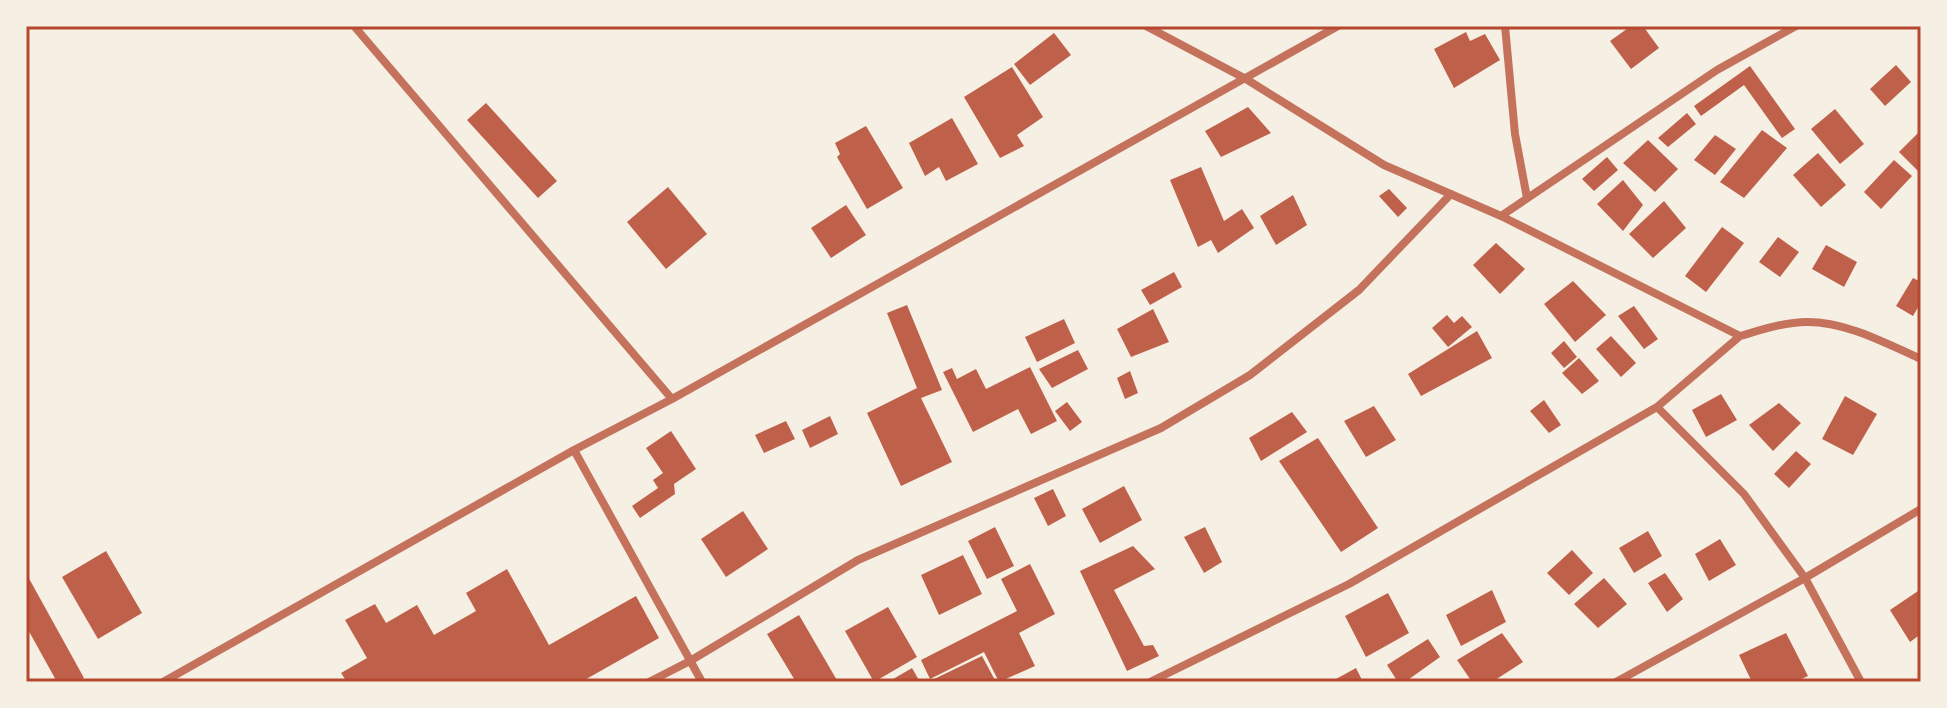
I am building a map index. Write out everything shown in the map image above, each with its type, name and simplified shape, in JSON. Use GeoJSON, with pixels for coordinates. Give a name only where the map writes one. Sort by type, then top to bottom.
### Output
{"type":"FeatureCollection","features":[{"type":"Feature","properties":{"kind":"street"},"geometry":{"type":"LineString","coordinates":[[354,26],[672,399]]}},
{"type":"Feature","properties":{"kind":"street"},"geometry":{"type":"LineString","coordinates":[[1146,26],[1246,79],[1384,165],[1501,216],[1740,336]]}},
{"type":"Feature","properties":{"kind":"street"},"geometry":{"type":"LineString","coordinates":[[163,682],[1338,26]]}},
{"type":"Feature","properties":{"kind":"street"},"geometry":{"type":"LineString","coordinates":[[1505,26],[1515,134],[1527,198]]}},
{"type":"Feature","properties":{"kind":"street"},"geometry":{"type":"LineString","coordinates":[[1501,216],[1717,70],[1796,26]]}},
{"type":"Feature","properties":{"kind":"street"},"geometry":{"type":"LineString","coordinates":[[649,682],[690,661],[858,560],[1161,428],[1250,375],[1359,290],[1451,194]]}},
{"type":"Feature","properties":{"kind":"street"},"geometry":{"type":"LineString","coordinates":[[1150,682],[1349,584],[1657,407],[1740,336],[1808,322],[1857,330],[1921,359]]}},
{"type":"Feature","properties":{"kind":"street"},"geometry":{"type":"LineString","coordinates":[[1657,407],[1744,494],[1805,578],[1861,682]]}},
{"type":"Feature","properties":{"kind":"street"},"geometry":{"type":"LineString","coordinates":[[574,450],[702,682]]}},
{"type":"Feature","properties":{"kind":"street"},"geometry":{"type":"LineString","coordinates":[[1616,682],[1805,578],[1921,509]]}},
{"type":"Feature","properties":{"kind":"building"},"geometry":{"type":"Polygon","coordinates":[[[1631,26],[1643,26],[1659,48],[1631,69],[1610,41],[1631,26]]]}},
{"type":"Feature","properties":{"kind":"building"},"geometry":{"type":"Polygon","coordinates":[[[1466,32],[1470,41],[1485,34],[1500,60],[1454,88],[1434,49],[1466,32]]]}},
{"type":"Feature","properties":{"kind":"building"},"geometry":{"type":"Polygon","coordinates":[[[1054,33],[1071,55],[1030,85],[1014,64],[1054,33]]]}},
{"type":"Feature","properties":{"kind":"building"},"geometry":{"type":"Polygon","coordinates":[[[1896,65],[1911,82],[1885,106],[1870,89],[1896,65]]]}},
{"type":"Feature","properties":{"kind":"building"},"geometry":{"type":"Polygon","coordinates":[[[1750,66],[1795,129],[1782,138],[1744,85],[1701,116],[1694,106],[1750,66]]]}},
{"type":"Feature","properties":{"kind":"building"},"geometry":{"type":"Polygon","coordinates":[[[1012,67],[1043,117],[1017,135],[1024,146],[1000,158],[964,97],[1012,67]]]}},
{"type":"Feature","properties":{"kind":"building"},"geometry":{"type":"Polygon","coordinates":[[[486,103],[557,181],[538,198],[467,120],[486,103]]]}},
{"type":"Feature","properties":{"kind":"building"},"geometry":{"type":"Polygon","coordinates":[[[1248,107],[1271,133],[1221,157],[1205,131],[1248,107]]]}},
{"type":"Feature","properties":{"kind":"building"},"geometry":{"type":"Polygon","coordinates":[[[1835,109],[1864,144],[1840,164],[1811,129],[1835,109]]]}},
{"type":"Feature","properties":{"kind":"building"},"geometry":{"type":"Polygon","coordinates":[[[1687,113],[1696,124],[1668,147],[1658,138],[1687,113]]]}},
{"type":"Feature","properties":{"kind":"building"},"geometry":{"type":"Polygon","coordinates":[[[952,118],[978,164],[946,181],[939,167],[925,176],[909,143],[952,118]]]}},
{"type":"Feature","properties":{"kind":"building"},"geometry":{"type":"Polygon","coordinates":[[[866,126],[903,188],[867,209],[837,157],[840,154],[835,143],[866,126]]]}},
{"type":"Feature","properties":{"kind":"building"},"geometry":{"type":"Polygon","coordinates":[[[1762,130],[1787,148],[1744,198],[1720,182],[1762,130]]]}},
{"type":"Feature","properties":{"kind":"building"},"geometry":{"type":"Polygon","coordinates":[[[1921,130],[1921,169],[1919,172],[1899,152],[1921,130]]]}},
{"type":"Feature","properties":{"kind":"building"},"geometry":{"type":"Polygon","coordinates":[[[1715,135],[1736,149],[1715,175],[1694,160],[1715,135]]]}},
{"type":"Feature","properties":{"kind":"building"},"geometry":{"type":"Polygon","coordinates":[[[1648,140],[1678,169],[1655,192],[1623,163],[1648,140]]]}},
{"type":"Feature","properties":{"kind":"building"},"geometry":{"type":"Polygon","coordinates":[[[1818,153],[1846,185],[1821,207],[1793,175],[1818,153]]]}},
{"type":"Feature","properties":{"kind":"building"},"geometry":{"type":"Polygon","coordinates":[[[1607,157],[1618,170],[1594,191],[1582,179],[1607,157]]]}},
{"type":"Feature","properties":{"kind":"building"},"geometry":{"type":"Polygon","coordinates":[[[1894,160],[1912,176],[1881,209],[1864,192],[1894,160]]]}},
{"type":"Feature","properties":{"kind":"building"},"geometry":{"type":"Polygon","coordinates":[[[1201,167],[1224,221],[1242,209],[1254,228],[1218,253],[1211,240],[1198,247],[1170,180],[1201,167]]]}},
{"type":"Feature","properties":{"kind":"building"},"geometry":{"type":"Polygon","coordinates":[[[1623,180],[1643,205],[1623,231],[1597,204],[1623,180]]]}},
{"type":"Feature","properties":{"kind":"building"},"geometry":{"type":"Polygon","coordinates":[[[668,187],[707,234],[666,269],[627,222],[668,187]]]}},
{"type":"Feature","properties":{"kind":"building"},"geometry":{"type":"Polygon","coordinates":[[[1389,189],[1407,208],[1398,217],[1379,196],[1389,189]]]}},
{"type":"Feature","properties":{"kind":"building"},"geometry":{"type":"Polygon","coordinates":[[[1293,195],[1307,225],[1276,245],[1260,216],[1293,195]]]}},
{"type":"Feature","properties":{"kind":"building"},"geometry":{"type":"Polygon","coordinates":[[[1664,201],[1686,228],[1653,258],[1629,234],[1664,201]]]}},
{"type":"Feature","properties":{"kind":"building"},"geometry":{"type":"Polygon","coordinates":[[[846,205],[866,235],[831,258],[811,228],[846,205]]]}},
{"type":"Feature","properties":{"kind":"building"},"geometry":{"type":"Polygon","coordinates":[[[1722,227],[1744,243],[1706,292],[1685,276],[1722,227]]]}},
{"type":"Feature","properties":{"kind":"building"},"geometry":{"type":"Polygon","coordinates":[[[1778,237],[1799,252],[1780,277],[1759,262],[1778,237]]]}},
{"type":"Feature","properties":{"kind":"building"},"geometry":{"type":"Polygon","coordinates":[[[1496,243],[1525,269],[1500,294],[1473,265],[1496,243]]]}},
{"type":"Feature","properties":{"kind":"building"},"geometry":{"type":"Polygon","coordinates":[[[1826,245],[1857,262],[1844,287],[1812,269],[1826,245]]]}},
{"type":"Feature","properties":{"kind":"building"},"geometry":{"type":"Polygon","coordinates":[[[1174,272],[1182,287],[1150,305],[1141,290],[1174,272]]]}},
{"type":"Feature","properties":{"kind":"building"},"geometry":{"type":"Polygon","coordinates":[[[1913,278],[1921,282],[1921,302],[1913,316],[1896,306],[1913,278]]]}},
{"type":"Feature","properties":{"kind":"building"},"geometry":{"type":"Polygon","coordinates":[[[1573,281],[1606,315],[1575,342],[1544,304],[1573,281]]]}},
{"type":"Feature","properties":{"kind":"building"},"geometry":{"type":"Polygon","coordinates":[[[907,305],[942,390],[921,398],[952,462],[901,486],[867,413],[917,388],[887,313],[907,305]]]}},
{"type":"Feature","properties":{"kind":"building"},"geometry":{"type":"Polygon","coordinates":[[[1634,306],[1658,339],[1644,349],[1618,316],[1634,306]]]}},
{"type":"Feature","properties":{"kind":"building"},"geometry":{"type":"Polygon","coordinates":[[[1153,309],[1169,342],[1131,357],[1117,329],[1153,309]]]}},
{"type":"Feature","properties":{"kind":"building"},"geometry":{"type":"Polygon","coordinates":[[[1447,315],[1454,323],[1462,316],[1472,327],[1448,347],[1432,328],[1447,315]]]}},
{"type":"Feature","properties":{"kind":"building"},"geometry":{"type":"Polygon","coordinates":[[[1064,319],[1075,343],[1037,362],[1025,337],[1064,319]]]}},
{"type":"Feature","properties":{"kind":"building"},"geometry":{"type":"Polygon","coordinates":[[[1477,331],[1492,358],[1421,396],[1408,374],[1477,331]]]}},
{"type":"Feature","properties":{"kind":"building"},"geometry":{"type":"Polygon","coordinates":[[[1611,336],[1636,363],[1621,377],[1596,349],[1611,336]]]}},
{"type":"Feature","properties":{"kind":"building"},"geometry":{"type":"Polygon","coordinates":[[[1564,341],[1577,357],[1564,368],[1551,353],[1564,341]]]}},
{"type":"Feature","properties":{"kind":"building"},"geometry":{"type":"Polygon","coordinates":[[[1078,350],[1088,369],[1052,388],[1039,369],[1078,350]]]}},
{"type":"Feature","properties":{"kind":"building"},"geometry":{"type":"Polygon","coordinates":[[[1579,358],[1599,381],[1582,394],[1562,373],[1579,358]]]}},
{"type":"Feature","properties":{"kind":"building"},"geometry":{"type":"Polygon","coordinates":[[[1030,367],[1057,421],[1031,434],[1018,409],[973,432],[943,372],[952,368],[957,379],[976,369],[986,389],[1030,367]]]}},
{"type":"Feature","properties":{"kind":"building"},"geometry":{"type":"Polygon","coordinates":[[[1130,371],[1138,393],[1125,399],[1117,378],[1130,371]]]}},
{"type":"Feature","properties":{"kind":"building"},"geometry":{"type":"Polygon","coordinates":[[[1721,394],[1737,420],[1706,437],[1692,410],[1721,394]]]}},
{"type":"Feature","properties":{"kind":"building"},"geometry":{"type":"Polygon","coordinates":[[[1845,396],[1877,414],[1853,455],[1822,439],[1845,396]]]}},
{"type":"Feature","properties":{"kind":"building"},"geometry":{"type":"Polygon","coordinates":[[[1544,400],[1561,425],[1549,433],[1530,411],[1544,400]]]}},
{"type":"Feature","properties":{"kind":"building"},"geometry":{"type":"Polygon","coordinates":[[[1067,402],[1082,422],[1070,431],[1055,411],[1067,402]]]}},
{"type":"Feature","properties":{"kind":"building"},"geometry":{"type":"Polygon","coordinates":[[[1779,403],[1801,423],[1773,451],[1749,425],[1779,403]]]}},
{"type":"Feature","properties":{"kind":"building"},"geometry":{"type":"Polygon","coordinates":[[[1374,406],[1396,440],[1366,457],[1344,421],[1374,406]]]}},
{"type":"Feature","properties":{"kind":"building"},"geometry":{"type":"Polygon","coordinates":[[[1292,412],[1307,432],[1261,461],[1249,438],[1292,412]]]}},
{"type":"Feature","properties":{"kind":"building"},"geometry":{"type":"Polygon","coordinates":[[[830,416],[838,434],[810,448],[802,430],[830,416]]]}},
{"type":"Feature","properties":{"kind":"building"},"geometry":{"type":"Polygon","coordinates":[[[786,421],[795,439],[764,453],[755,435],[786,421]]]}},
{"type":"Feature","properties":{"kind":"building"},"geometry":{"type":"Polygon","coordinates":[[[671,431],[696,469],[674,484],[675,494],[640,518],[632,506],[658,488],[653,480],[663,473],[646,448],[671,431]]]}},
{"type":"Feature","properties":{"kind":"building"},"geometry":{"type":"Polygon","coordinates":[[[1318,438],[1378,528],[1341,552],[1279,461],[1318,438]]]}},
{"type":"Feature","properties":{"kind":"building"},"geometry":{"type":"Polygon","coordinates":[[[1796,451],[1811,464],[1789,488],[1774,474],[1796,451]]]}},
{"type":"Feature","properties":{"kind":"building"},"geometry":{"type":"Polygon","coordinates":[[[1124,486],[1142,520],[1100,543],[1082,509],[1124,486]]]}},
{"type":"Feature","properties":{"kind":"building"},"geometry":{"type":"Polygon","coordinates":[[[1053,489],[1066,516],[1048,526],[1034,498],[1053,489]]]}},
{"type":"Feature","properties":{"kind":"building"},"geometry":{"type":"Polygon","coordinates":[[[743,511],[768,549],[726,577],[701,539],[743,511]]]}},
{"type":"Feature","properties":{"kind":"building"},"geometry":{"type":"Polygon","coordinates":[[[995,527],[1014,566],[987,579],[968,541],[995,527]]]}},
{"type":"Feature","properties":{"kind":"building"},"geometry":{"type":"Polygon","coordinates":[[[1205,527],[1222,562],[1204,573],[1184,537],[1205,527]]]}},
{"type":"Feature","properties":{"kind":"building"},"geometry":{"type":"Polygon","coordinates":[[[1648,531],[1662,556],[1634,573],[1619,548],[1648,531]]]}},
{"type":"Feature","properties":{"kind":"building"},"geometry":{"type":"Polygon","coordinates":[[[1720,539],[1736,565],[1709,581],[1695,554],[1720,539]]]}},
{"type":"Feature","properties":{"kind":"building"},"geometry":{"type":"Polygon","coordinates":[[[1133,546],[1155,569],[1114,590],[1144,646],[1153,645],[1159,656],[1127,671],[1080,571],[1133,546]]]}},
{"type":"Feature","properties":{"kind":"building"},"geometry":{"type":"Polygon","coordinates":[[[1572,550],[1593,573],[1569,595],[1547,573],[1572,550]]]}},
{"type":"Feature","properties":{"kind":"building"},"geometry":{"type":"Polygon","coordinates":[[[106,551],[142,613],[98,639],[62,577],[106,551]]]}},
{"type":"Feature","properties":{"kind":"building"},"geometry":{"type":"Polygon","coordinates":[[[963,555],[982,594],[939,615],[921,575],[963,555]]]}},
{"type":"Feature","properties":{"kind":"building"},"geometry":{"type":"Polygon","coordinates":[[[1030,564],[1055,614],[1019,633],[1035,666],[999,682],[984,652],[930,679],[921,660],[1017,611],[1001,579],[1030,564]]]}},
{"type":"Feature","properties":{"kind":"building"},"geometry":{"type":"Polygon","coordinates":[[[507,569],[549,645],[636,596],[659,638],[581,682],[347,682],[341,673],[367,658],[345,620],[375,604],[386,623],[417,605],[434,635],[476,611],[466,593],[507,569]]]}},
{"type":"Feature","properties":{"kind":"building"},"geometry":{"type":"Polygon","coordinates":[[[26,573],[84,678],[77,682],[57,682],[26,626],[26,573]]]}},
{"type":"Feature","properties":{"kind":"building"},"geometry":{"type":"Polygon","coordinates":[[[1665,573],[1683,599],[1667,612],[1648,583],[1665,573]]]}},
{"type":"Feature","properties":{"kind":"building"},"geometry":{"type":"Polygon","coordinates":[[[1604,578],[1627,604],[1598,628],[1574,604],[1604,578]]]}},
{"type":"Feature","properties":{"kind":"building"},"geometry":{"type":"Polygon","coordinates":[[[1921,589],[1921,634],[1910,642],[1890,610],[1921,589]]]}},
{"type":"Feature","properties":{"kind":"building"},"geometry":{"type":"Polygon","coordinates":[[[1492,590],[1506,622],[1461,646],[1446,615],[1492,590]]]}},
{"type":"Feature","properties":{"kind":"building"},"geometry":{"type":"Polygon","coordinates":[[[1388,593],[1409,633],[1366,657],[1345,616],[1388,593]]]}},
{"type":"Feature","properties":{"kind":"building"},"geometry":{"type":"Polygon","coordinates":[[[888,607],[917,657],[874,682],[845,631],[888,607]]]}},
{"type":"Feature","properties":{"kind":"building"},"geometry":{"type":"Polygon","coordinates":[[[799,615],[838,682],[796,682],[767,634],[799,615]]]}},
{"type":"Feature","properties":{"kind":"building"},"geometry":{"type":"Polygon","coordinates":[[[1502,633],[1523,662],[1492,682],[1472,682],[1457,660],[1502,633]]]}},
{"type":"Feature","properties":{"kind":"building"},"geometry":{"type":"Polygon","coordinates":[[[1786,633],[1808,676],[1795,682],[1752,682],[1739,655],[1786,633]]]}},
{"type":"Feature","properties":{"kind":"building"},"geometry":{"type":"Polygon","coordinates":[[[1428,639],[1440,657],[1405,682],[1398,682],[1387,665],[1428,639]]]}},
{"type":"Feature","properties":{"kind":"building"},"geometry":{"type":"Polygon","coordinates":[[[982,656],[996,682],[933,682],[932,680],[982,656]]]}},
{"type":"Feature","properties":{"kind":"building"},"geometry":{"type":"Polygon","coordinates":[[[912,668],[920,682],[888,682],[912,668]]]}},
{"type":"Feature","properties":{"kind":"building"},"geometry":{"type":"Polygon","coordinates":[[[1356,668],[1363,682],[1338,682],[1336,679],[1356,668]]]}}]}
